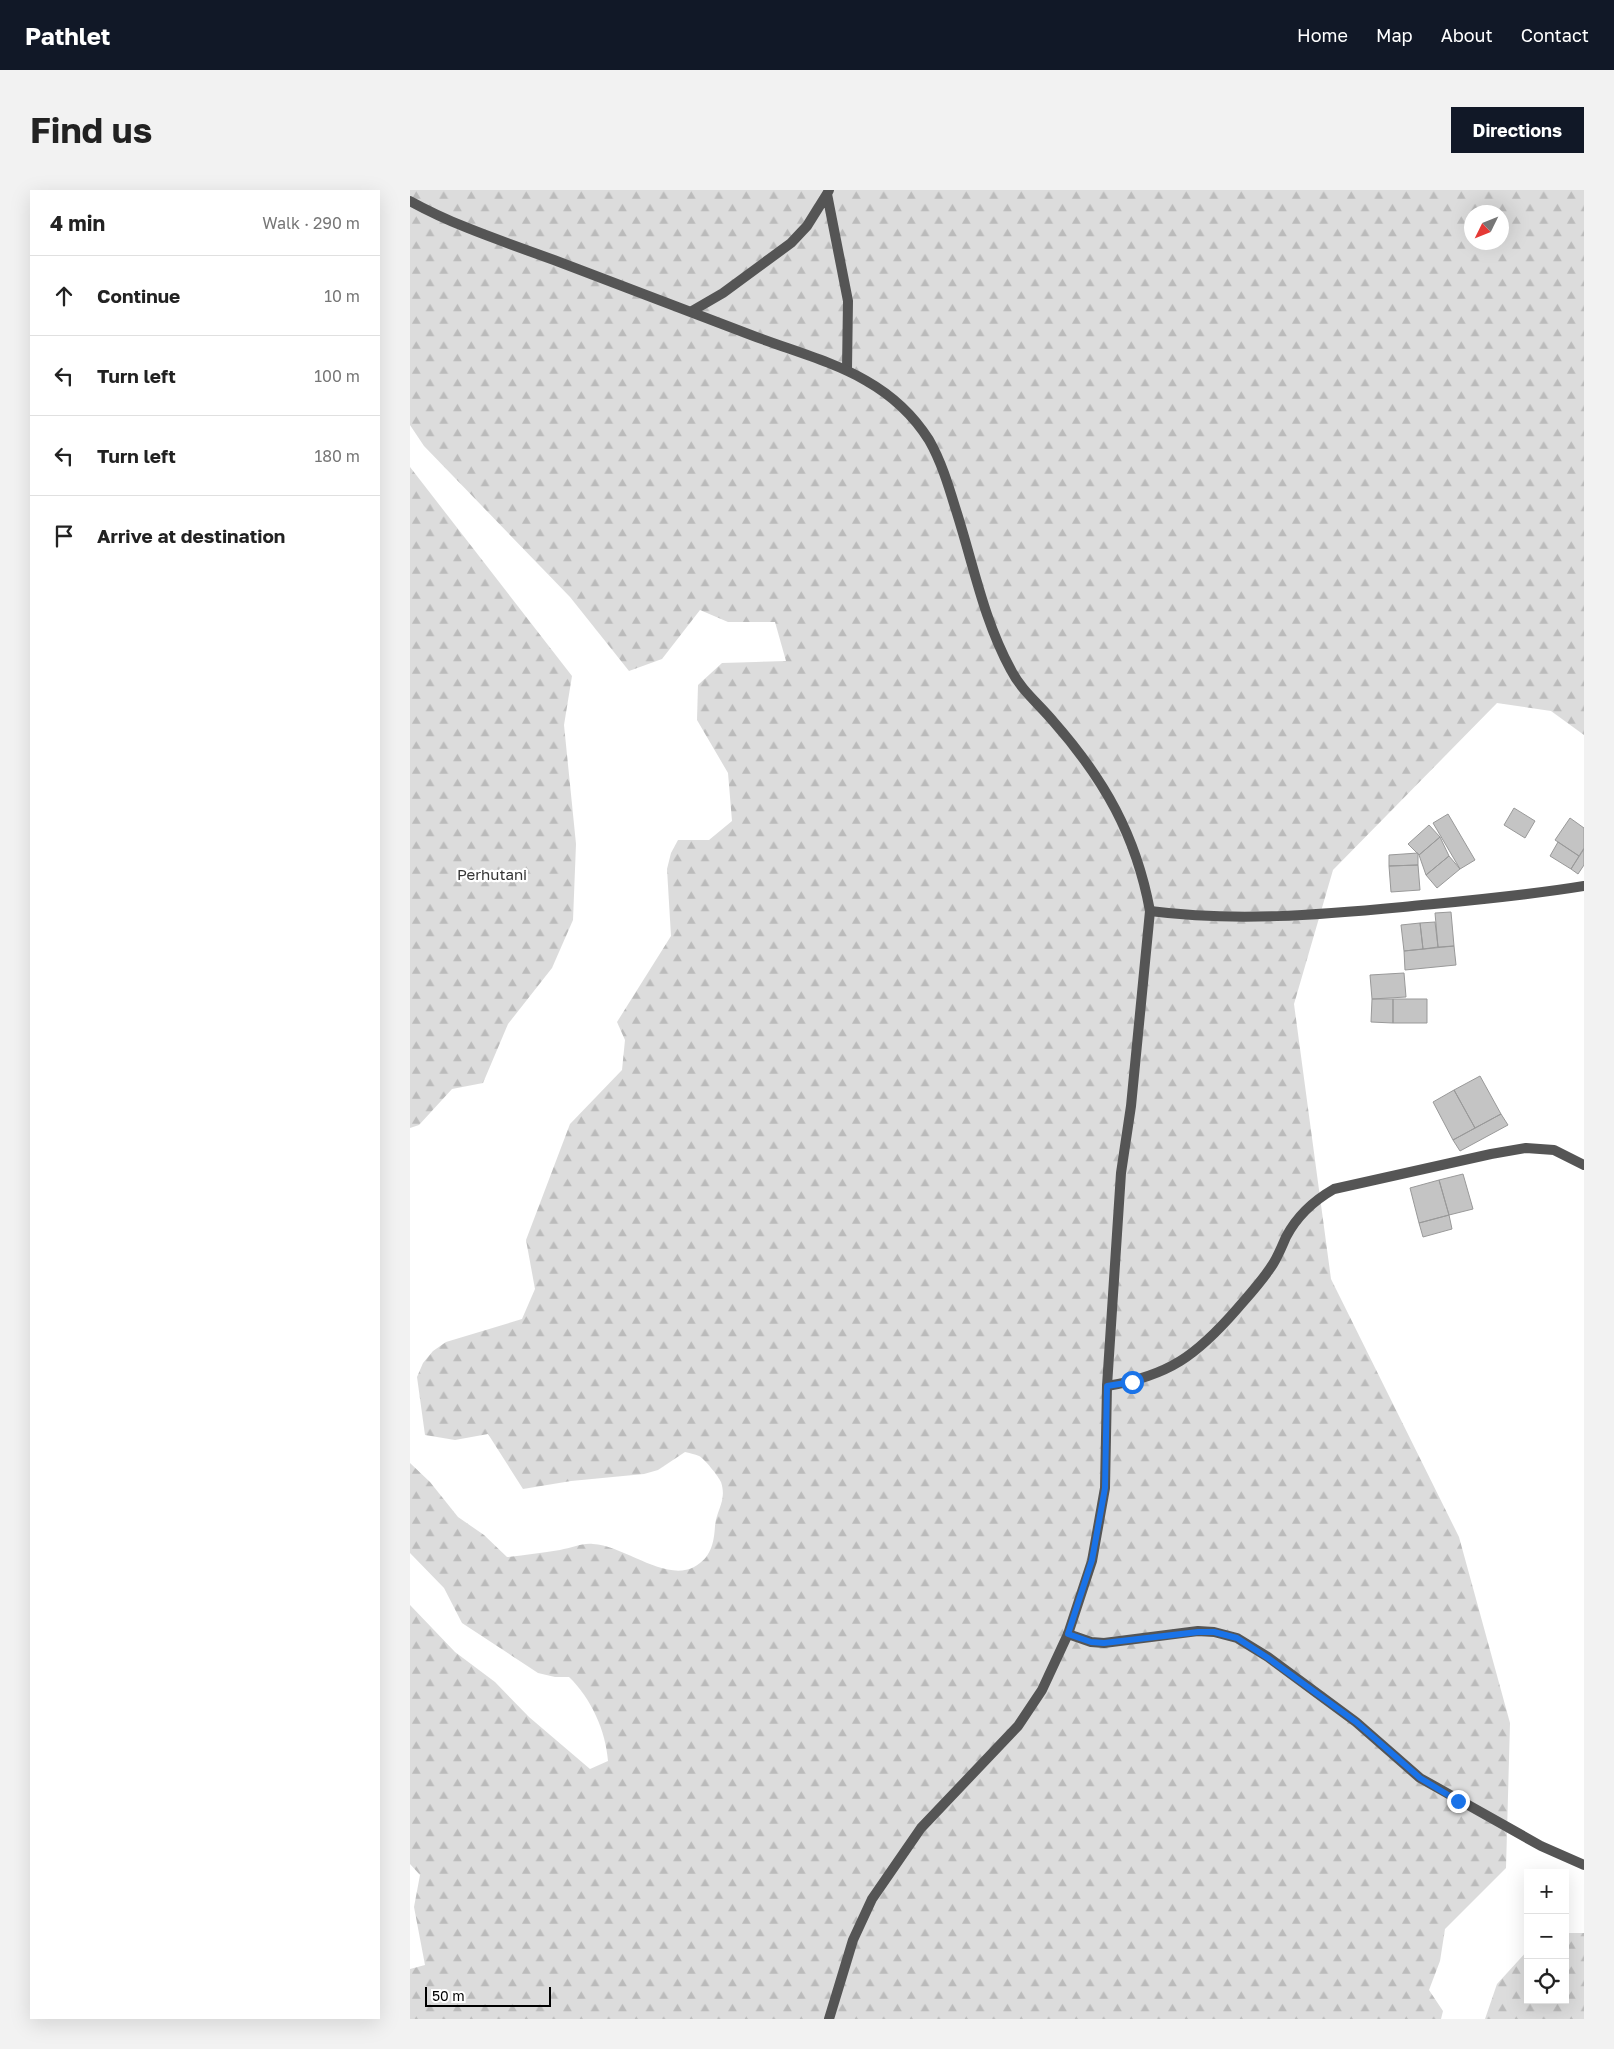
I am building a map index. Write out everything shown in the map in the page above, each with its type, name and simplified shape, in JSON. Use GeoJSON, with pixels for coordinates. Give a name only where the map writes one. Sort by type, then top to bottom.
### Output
{"type":"FeatureCollection","features":[{"type":"Feature","properties":{"kind":"street"},"geometry":{"type":"LineString","coordinates":[[692,312],[723,293],[791,243],[807,226],[828,192]]}},
{"type":"Feature","properties":{"kind":"street"},"geometry":{"type":"LineString","coordinates":[[828,192],[848,301],[846,369]]}},
{"type":"Feature","properties":{"kind":"street"},"geometry":{"type":"LineString","coordinates":[[410,200],[427,210],[475,230],[846,369],[889,396],[916,423],[932,446],[945,475],[993,630],[1015,679],[1054,721],[1100,781],[1118,812],[1140,862],[1150,911],[1131,1106],[1121,1173],[1107,1386],[1105,1488],[1092,1560],[1068,1634],[1042,1690],[1018,1726],[921,1828],[872,1899],[853,1940],[829,2019]]}},
{"type":"Feature","properties":{"kind":"street"},"geometry":{"type":"LineString","coordinates":[[1150,911],[1192,916],[1240,917],[1354,912],[1584,886]]}},
{"type":"Feature","properties":{"kind":"street"},"geometry":{"type":"LineString","coordinates":[[1107,1386],[1132,1382],[1158,1373],[1193,1354],[1207,1342],[1255,1288],[1273,1264],[1287,1236],[1304,1211],[1313,1202],[1334,1189],[1481,1156],[1526,1148],[1554,1150],[1584,1165]]}},
{"type":"Feature","properties":{"kind":"street"},"geometry":{"type":"LineString","coordinates":[[1068,1634],[1091,1642],[1104,1643],[1198,1632],[1220,1633],[1237,1638],[1268,1658],[1356,1722],[1420,1778],[1533,1842],[1584,1865]]}},
{"type":"Feature","properties":{"kind":"green space"},"geometry":{"type":"Polygon","coordinates":[[[410,190],[1584,190],[1584,735],[1551,711],[1497,703],[1333,870],[1294,1004],[1331,1279],[1459,1537],[1510,1723],[1506,1868],[1445,1929],[1440,1961],[1429,1990],[1443,2011],[1441,2019],[410,2019],[410,1969],[425,1965],[414,1907],[420,1875],[410,1864],[410,1605],[455,1652],[495,1682],[529,1717],[590,1769],[608,1761],[601,1727],[577,1685],[569,1677],[555,1677],[538,1673],[462,1623],[444,1588],[410,1553],[410,1463],[430,1482],[458,1517],[484,1535],[507,1557],[593,1544],[605,1546],[658,1567],[670,1570],[683,1570],[694,1567],[708,1555],[714,1538],[723,1489],[717,1476],[701,1457],[685,1452],[658,1470],[644,1474],[571,1481],[523,1489],[488,1434],[455,1440],[425,1435],[417,1377],[423,1363],[433,1351],[446,1342],[522,1319],[535,1289],[526,1240],[570,1124],[622,1070],[625,1040],[617,1022],[671,936],[667,869],[671,853],[678,840],[709,840],[732,821],[728,773],[697,720],[698,685],[722,663],[786,661],[775,622],[728,622],[700,610],[662,659],[629,671],[570,597],[424,446],[410,425],[410,190]]]}},
{"type":"Feature","properties":{"kind":"green space","name":"Perhutani"},"geometry":{"type":"Polygon","coordinates":[[[410,467],[572,676],[564,725],[576,844],[573,920],[552,968],[508,1024],[483,1083],[452,1089],[419,1125],[410,1128],[410,467]]]}},
{"type":"Feature","properties":{"kind":"green space"},"geometry":{"type":"Polygon","coordinates":[[[1569,1933],[1584,1933],[1584,2019],[1485,2019],[1497,1984],[1524,1954],[1524,2004],[1569,2004],[1569,1933]]]}},
{"type":"Feature","properties":{"kind":"building"},"geometry":{"type":"Polygon","coordinates":[[[1514,808],[1535,821],[1525,838],[1504,825],[1514,808]]]}},
{"type":"Feature","properties":{"kind":"building"},"geometry":{"type":"Polygon","coordinates":[[[1448,814],[1475,860],[1460,869],[1433,823],[1448,814]]]}},
{"type":"Feature","properties":{"kind":"building"},"geometry":{"type":"Polygon","coordinates":[[[1570,818],[1584,828],[1584,848],[1579,856],[1555,840],[1570,818]]]}},
{"type":"Feature","properties":{"kind":"building"},"geometry":{"type":"Polygon","coordinates":[[[1429,825],[1440,837],[1419,855],[1408,844],[1429,825]]]}},
{"type":"Feature","properties":{"kind":"building"},"geometry":{"type":"Polygon","coordinates":[[[1440,837],[1449,856],[1426,875],[1419,855],[1440,837]]]}},
{"type":"Feature","properties":{"kind":"building"},"geometry":{"type":"Polygon","coordinates":[[[1558,842],[1579,856],[1571,869],[1550,856],[1558,842]]]}},
{"type":"Feature","properties":{"kind":"building"},"geometry":{"type":"Polygon","coordinates":[[[1584,849],[1584,865],[1578,874],[1571,869],[1584,849]]]}},
{"type":"Feature","properties":{"kind":"building"},"geometry":{"type":"Polygon","coordinates":[[[1418,853],[1418,865],[1389,866],[1389,855],[1418,853]]]}},
{"type":"Feature","properties":{"kind":"building"},"geometry":{"type":"Polygon","coordinates":[[[1449,856],[1460,869],[1437,888],[1426,875],[1449,856]]]}},
{"type":"Feature","properties":{"kind":"building"},"geometry":{"type":"Polygon","coordinates":[[[1418,865],[1420,890],[1391,892],[1389,866],[1418,865]]]}},
{"type":"Feature","properties":{"kind":"building"},"geometry":{"type":"Polygon","coordinates":[[[1451,912],[1454,946],[1438,947],[1435,913],[1451,912]]]}},
{"type":"Feature","properties":{"kind":"building"},"geometry":{"type":"Polygon","coordinates":[[[1435,922],[1438,947],[1423,949],[1420,923],[1435,922]]]}},
{"type":"Feature","properties":{"kind":"building"},"geometry":{"type":"Polygon","coordinates":[[[1420,923],[1423,949],[1404,951],[1401,925],[1420,923]]]}},
{"type":"Feature","properties":{"kind":"building"},"geometry":{"type":"Polygon","coordinates":[[[1454,946],[1456,965],[1405,970],[1404,951],[1454,946]]]}},
{"type":"Feature","properties":{"kind":"building"},"geometry":{"type":"Polygon","coordinates":[[[1404,973],[1406,997],[1372,999],[1370,975],[1404,973]]]}},
{"type":"Feature","properties":{"kind":"building"},"geometry":{"type":"Polygon","coordinates":[[[1372,999],[1393,999],[1393,1023],[1371,1022],[1372,999]]]}},
{"type":"Feature","properties":{"kind":"building"},"geometry":{"type":"Polygon","coordinates":[[[1393,999],[1427,999],[1427,1023],[1393,1023],[1393,999]]]}},
{"type":"Feature","properties":{"kind":"building"},"geometry":{"type":"Polygon","coordinates":[[[1480,1076],[1501,1114],[1475,1128],[1454,1090],[1480,1076]]]}},
{"type":"Feature","properties":{"kind":"building"},"geometry":{"type":"Polygon","coordinates":[[[1454,1090],[1475,1128],[1453,1140],[1433,1102],[1454,1090]]]}},
{"type":"Feature","properties":{"kind":"building"},"geometry":{"type":"Polygon","coordinates":[[[1501,1114],[1508,1125],[1460,1151],[1453,1140],[1501,1114]]]}},
{"type":"Feature","properties":{"kind":"building"},"geometry":{"type":"Polygon","coordinates":[[[1463,1174],[1473,1209],[1449,1215],[1439,1180],[1463,1174]]]}},
{"type":"Feature","properties":{"kind":"building"},"geometry":{"type":"Polygon","coordinates":[[[1439,1180],[1449,1215],[1419,1223],[1410,1188],[1439,1180]]]}},
{"type":"Feature","properties":{"kind":"building"},"geometry":{"type":"Polygon","coordinates":[[[1449,1215],[1452,1229],[1423,1237],[1419,1223],[1449,1215]]]}},
{"type":"Feature","properties":{"kind":"route"},"geometry":{"type":"LineString","coordinates":[[1132,1382],[1107,1386],[1105,1488],[1092,1560],[1068,1634],[1091,1642],[1104,1643],[1198,1632],[1214,1632],[1237,1638],[1268,1658],[1356,1722],[1420,1778],[1458,1801]]}}]}
